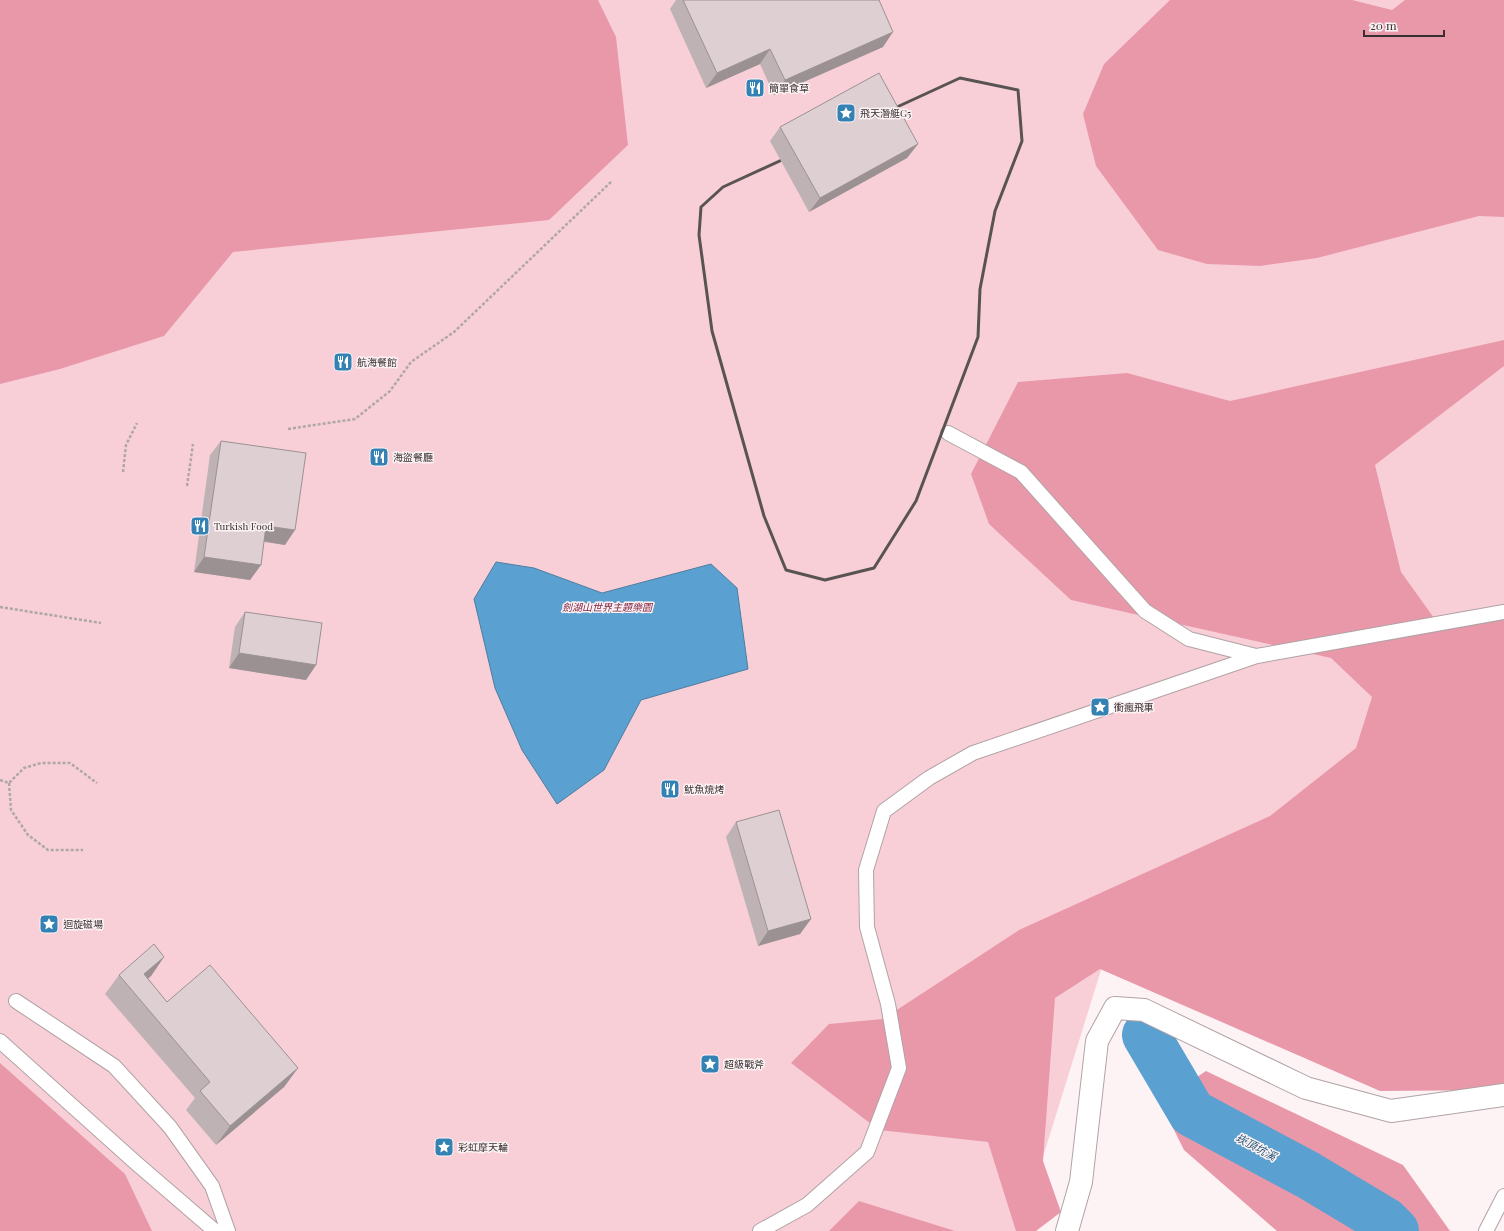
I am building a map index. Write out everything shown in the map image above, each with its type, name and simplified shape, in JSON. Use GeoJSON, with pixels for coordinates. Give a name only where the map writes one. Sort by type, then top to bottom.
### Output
{"type":"FeatureCollection","features":[{"type":"Feature","properties":{"kind":"street"},"geometry":{"type":"LineString","coordinates":[[1066,1231],[1081,1182],[1097,1041],[1115,1008],[1144,1010],[1306,1088],[1391,1111],[1504,1095]]}},
{"type":"Feature","properties":{"kind":"lane"},"geometry":{"type":"LineString","coordinates":[[948,433],[1021,472],[1146,611],[1189,639],[1257,656]]}},
{"type":"Feature","properties":{"kind":"lane"},"geometry":{"type":"LineString","coordinates":[[760,1231],[807,1205],[867,1152],[899,1068],[888,1004],[867,927],[866,870],[884,811],[929,778],[973,753],[1257,656],[1504,612]]}},
{"type":"Feature","properties":{"kind":"lane"},"geometry":{"type":"LineString","coordinates":[[16,1001],[114,1066],[170,1127],[212,1186],[228,1231]]}},
{"type":"Feature","properties":{"kind":"lane"},"geometry":{"type":"LineString","coordinates":[[0,1041],[136,1163],[215,1231]]}},
{"type":"Feature","properties":{"kind":"lane"},"geometry":{"type":"LineString","coordinates":[[1486,1231],[1504,1196]]}},
{"type":"Feature","properties":{"kind":"path"},"geometry":{"type":"LineString","coordinates":[[288,429],[356,419],[390,391],[411,362],[454,332],[612,181]]}},
{"type":"Feature","properties":{"kind":"path"},"geometry":{"type":"LineString","coordinates":[[123,472],[126,445],[138,422]]}},
{"type":"Feature","properties":{"kind":"path"},"geometry":{"type":"LineString","coordinates":[[187,486],[193,444]]}},
{"type":"Feature","properties":{"kind":"path"},"geometry":{"type":"LineString","coordinates":[[0,607],[101,623]]}},
{"type":"Feature","properties":{"kind":"path"},"geometry":{"type":"LineString","coordinates":[[83,850],[48,850],[28,834],[11,810],[9,783],[24,768],[41,763],[70,763],[97,783]]}},
{"type":"Feature","properties":{"kind":"path"},"geometry":{"type":"LineString","coordinates":[[0,780],[9,783]]}},
{"type":"Feature","properties":{"kind":"green space","name":"劍湖山世界主題樂園"},"geometry":{"type":"Polygon","coordinates":[[[0,0],[1504,0],[1504,1061],[1106,954],[1020,1231],[15,1231],[0,1215],[0,0]]]}},
{"type":"Feature","properties":{"kind":"shaded area"},"geometry":{"type":"Polygon","coordinates":[[[0,0],[598,0],[616,37],[628,145],[549,220],[233,252],[164,336],[60,369],[0,384],[0,0]]]}},
{"type":"Feature","properties":{"kind":"shaded area"},"geometry":{"type":"Polygon","coordinates":[[[1170,0],[1352,0],[1392,10],[1405,0],[1504,0],[1504,217],[1479,216],[1317,258],[1260,266],[1207,264],[1158,250],[1096,166],[1083,114],[1104,64],[1170,0]]]}},
{"type":"Feature","properties":{"kind":"shaded area"},"geometry":{"type":"Polygon","coordinates":[[[1504,340],[1504,366],[1375,465],[1401,572],[1434,618],[1490,622],[1504,617],[1504,1090],[1380,1091],[1100,969],[1055,998],[1043,1161],[1061,1212],[1036,1231],[1016,1231],[988,1142],[879,1130],[791,1063],[829,1024],[883,1019],[1019,930],[1270,816],[1356,748],[1372,697],[1331,658],[1071,600],[989,524],[971,474],[1018,382],[1127,373],[1230,401],[1504,340]]]}},
{"type":"Feature","properties":{"kind":"shaded area"},"geometry":{"type":"Polygon","coordinates":[[[0,1063],[125,1174],[152,1231],[0,1231],[0,1063]]]}},
{"type":"Feature","properties":{"kind":"shaded area"},"geometry":{"type":"Polygon","coordinates":[[[1206,1071],[1403,1165],[1450,1231],[1277,1231],[1184,1150],[1160,1102],[1206,1071]]]}},
{"type":"Feature","properties":{"kind":"shaded area"},"geometry":{"type":"Polygon","coordinates":[[[859,1201],[955,1231],[829,1231],[859,1201]]]}},
{"type":"Feature","properties":{"kind":"water"},"geometry":{"type":"Polygon","coordinates":[[[496,562],[534,568],[602,593],[711,564],[737,588],[748,669],[641,700],[604,770],[557,804],[522,750],[495,688],[474,599],[496,562]]]}},
{"type":"Feature","properties":{"kind":"building"},"geometry":{"type":"Polygon","coordinates":[[[683,0],[879,0],[893,32],[785,80],[770,49],[717,73],[683,0]]]}},
{"type":"Feature","properties":{"kind":"building"},"geometry":{"type":"Polygon","coordinates":[[[879,73],[918,144],[820,198],[780,127],[879,73]]]}},
{"type":"Feature","properties":{"kind":"building"},"geometry":{"type":"Polygon","coordinates":[[[221,441],[306,453],[295,530],[266,526],[261,565],[204,557],[221,441]]]}},
{"type":"Feature","properties":{"kind":"building"},"geometry":{"type":"Polygon","coordinates":[[[245,612],[322,623],[316,665],[239,653],[245,612]]]}},
{"type":"Feature","properties":{"kind":"building"},"geometry":{"type":"Polygon","coordinates":[[[779,810],[811,919],[768,931],[736,822],[779,810]]]}},
{"type":"Feature","properties":{"kind":"building"},"geometry":{"type":"Polygon","coordinates":[[[154,944],[164,957],[144,974],[167,1002],[210,965],[298,1068],[230,1126],[200,1091],[210,1082],[119,975],[154,944]]]}},
{"type":"Feature","properties":{"kind":"waterway","name":"崁頂坑溪"},"geometry":{"type":"LineString","coordinates":[[1146,1035],[1192,1113],[1308,1175],[1385,1221],[1395,1231]]}},
{"type":"Feature","properties":{"kind":"railway"},"geometry":{"type":"LineString","coordinates":[[960,78],[1018,90],[1022,141],[995,211],[980,289],[978,337],[916,501],[874,568],[825,580],[786,570],[764,516],[712,331],[699,235],[701,207],[723,187],[960,78]]}},
{"type":"Feature","properties":{"kind":"place","name":"簡單食草"},"geometry":{"type":"Point","coordinates":[755,88]}},
{"type":"Feature","properties":{"kind":"place","name":"飛天潛艇G5"},"geometry":{"type":"Point","coordinates":[846,113]}},
{"type":"Feature","properties":{"kind":"place","name":"航海餐館"},"geometry":{"type":"Point","coordinates":[343,362]}},
{"type":"Feature","properties":{"kind":"place","name":"海盜餐廳"},"geometry":{"type":"Point","coordinates":[379,457]}},
{"type":"Feature","properties":{"kind":"place","name":"Turkish Food"},"geometry":{"type":"Point","coordinates":[200,526]}},
{"type":"Feature","properties":{"kind":"place","name":"衝瘋飛車"},"geometry":{"type":"Point","coordinates":[1100,707]}},
{"type":"Feature","properties":{"kind":"place","name":"魷魚燒烤"},"geometry":{"type":"Point","coordinates":[670,789]}},
{"type":"Feature","properties":{"kind":"place","name":"迴旋磁場"},"geometry":{"type":"Point","coordinates":[49,924]}},
{"type":"Feature","properties":{"kind":"place","name":"超級戰斧"},"geometry":{"type":"Point","coordinates":[710,1064]}},
{"type":"Feature","properties":{"kind":"place","name":"彩虹摩天輪"},"geometry":{"type":"Point","coordinates":[444,1147]}}]}
